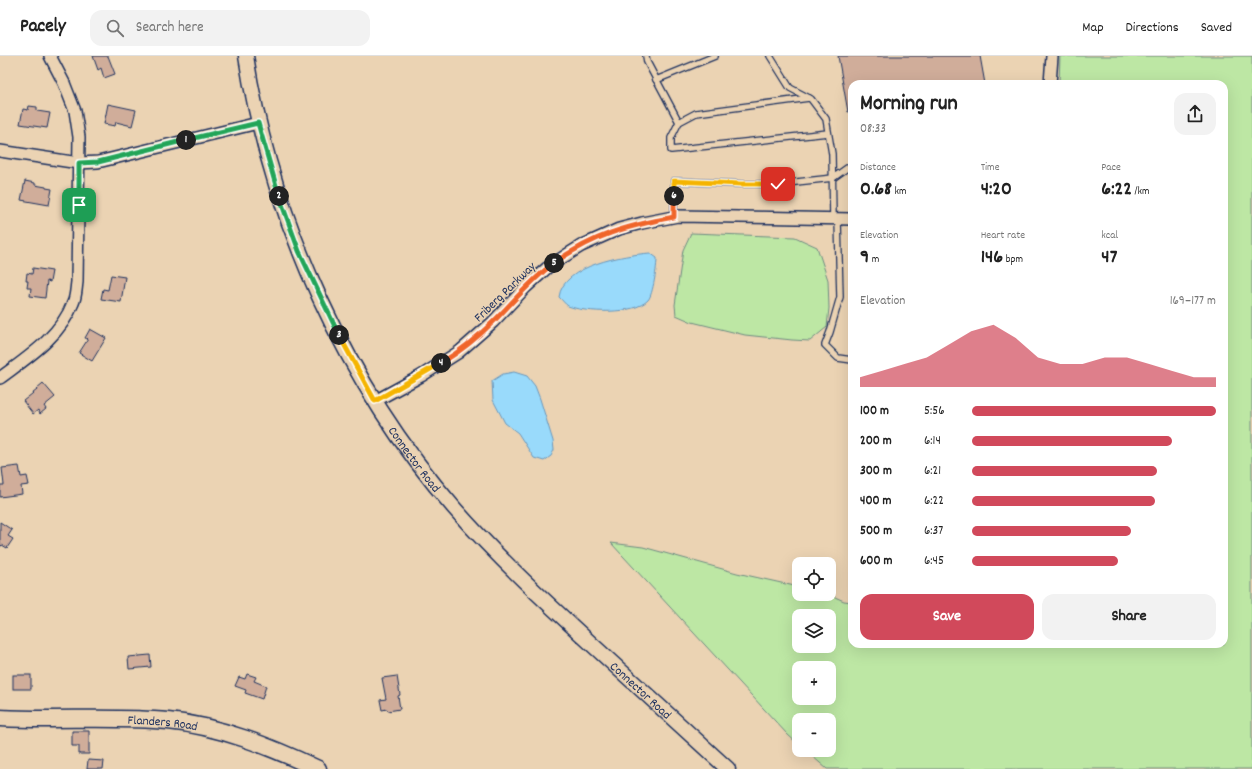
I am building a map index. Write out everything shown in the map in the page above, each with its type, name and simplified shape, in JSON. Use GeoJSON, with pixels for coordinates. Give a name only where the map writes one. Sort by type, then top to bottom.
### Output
{"type":"FeatureCollection","features":[{"type":"Feature","properties":{"kind":"main road","name":"Flanders Road"},"geometry":{"type":"LineString","coordinates":[[0,718],[169,721],[235,736],[278,751],[318,769]]}},
{"type":"Feature","properties":{"kind":"street"},"geometry":{"type":"LineString","coordinates":[[0,378],[53,336],[65,320],[74,302],[78,275],[79,137],[75,111],[64,83],[50,56]]}},
{"type":"Feature","properties":{"kind":"street","name":"Connector Road"},"geometry":{"type":"LineString","coordinates":[[246,56],[258,123],[276,188],[299,251],[326,311],[375,401],[409,451],[432,481],[479,535],[567,621],[728,769]]}},
{"type":"Feature","properties":{"kind":"street"},"geometry":{"type":"LineString","coordinates":[[1050,80],[1052,56]]}},
{"type":"Feature","properties":{"kind":"street"},"geometry":{"type":"LineString","coordinates":[[0,151],[79,163],[98,162],[258,123]]}},
{"type":"Feature","properties":{"kind":"street","name":"Friberg Parkway"},"geometry":{"type":"LineString","coordinates":[[375,401],[421,376],[459,352],[493,322],[526,287],[547,268],[581,246],[619,229],[674,217],[848,219]]}},
{"type":"Feature","properties":{"kind":"lane"},"geometry":{"type":"LineString","coordinates":[[646,56],[647,62],[679,122]]}},
{"type":"Feature","properties":{"kind":"lane"},"geometry":{"type":"LineString","coordinates":[[656,80],[715,56]]}},
{"type":"Feature","properties":{"kind":"lane"},"geometry":{"type":"LineString","coordinates":[[770,56],[790,88],[809,98],[826,119],[832,154],[840,297],[825,345],[838,358],[848,359]]}},
{"type":"Feature","properties":{"kind":"lane"},"geometry":{"type":"LineString","coordinates":[[809,98],[696,113],[679,122],[671,138],[671,150],[828,133]]}},
{"type":"Feature","properties":{"kind":"lane"},"geometry":{"type":"LineString","coordinates":[[674,217],[674,181],[778,184],[833,178],[848,168]]}},
{"type":"Feature","properties":{"kind":"green space"},"geometry":{"type":"Polygon","coordinates":[[[1060,56],[1252,56],[1252,769],[827,769],[813,757],[836,757],[836,713],[792,713],[792,739],[611,543],[643,547],[737,573],[792,585],[792,601],[836,601],[836,598],[848,602],[848,648],[1228,648],[1228,80],[1059,80],[1060,56]]]}},
{"type":"Feature","properties":{"kind":"green space"},"geometry":{"type":"Polygon","coordinates":[[[691,233],[795,237],[817,247],[828,280],[829,308],[827,327],[810,341],[792,340],[745,335],[692,322],[676,315],[675,305],[683,250],[691,233]]]}},
{"type":"Feature","properties":{"kind":"water"},"geometry":{"type":"Polygon","coordinates":[[[650,253],[657,258],[652,292],[648,300],[641,305],[632,308],[610,311],[586,310],[568,306],[559,297],[563,286],[571,277],[583,270],[611,259],[650,253]]]}},
{"type":"Feature","properties":{"kind":"water"},"geometry":{"type":"Polygon","coordinates":[[[514,372],[527,376],[535,386],[540,399],[553,441],[554,450],[551,456],[544,461],[534,458],[518,433],[505,423],[493,400],[492,381],[503,374],[514,372]]]}},
{"type":"Feature","properties":{"kind":"building"},"geometry":{"type":"Polygon","coordinates":[[[93,56],[108,56],[115,74],[104,78],[101,68],[98,70],[93,56]]]}},
{"type":"Feature","properties":{"kind":"building"},"geometry":{"type":"Polygon","coordinates":[[[838,56],[980,56],[984,80],[848,80],[848,112],[838,56]]]}},
{"type":"Feature","properties":{"kind":"building"},"geometry":{"type":"Polygon","coordinates":[[[108,104],[136,110],[132,126],[116,122],[115,126],[104,124],[108,104]]]}},
{"type":"Feature","properties":{"kind":"building"},"geometry":{"type":"Polygon","coordinates":[[[29,106],[37,107],[37,111],[50,113],[47,128],[20,124],[23,109],[28,110],[29,106]]]}},
{"type":"Feature","properties":{"kind":"building"},"geometry":{"type":"Polygon","coordinates":[[[25,181],[52,189],[49,205],[21,200],[25,181]]]}},
{"type":"Feature","properties":{"kind":"building"},"geometry":{"type":"Polygon","coordinates":[[[33,268],[52,271],[50,282],[47,281],[45,298],[30,296],[31,288],[27,288],[28,281],[26,281],[27,273],[32,274],[33,268]]]}},
{"type":"Feature","properties":{"kind":"building"},"geometry":{"type":"Polygon","coordinates":[[[111,275],[125,277],[121,302],[101,299],[103,289],[108,290],[111,275]]]}},
{"type":"Feature","properties":{"kind":"building"},"geometry":{"type":"Polygon","coordinates":[[[90,329],[106,338],[92,361],[79,353],[88,339],[85,338],[90,329]]]}},
{"type":"Feature","properties":{"kind":"building"},"geometry":{"type":"Polygon","coordinates":[[[43,383],[55,397],[44,406],[46,409],[40,414],[38,410],[33,414],[23,401],[43,383]]]}},
{"type":"Feature","properties":{"kind":"building"},"geometry":{"type":"Polygon","coordinates":[[[19,466],[21,477],[27,476],[29,485],[21,486],[22,494],[0,497],[0,485],[4,485],[2,468],[19,466]]]}},
{"type":"Feature","properties":{"kind":"building"},"geometry":{"type":"Polygon","coordinates":[[[0,522],[12,530],[8,536],[13,539],[7,548],[2,545],[0,547],[0,522]]]}},
{"type":"Feature","properties":{"kind":"building"},"geometry":{"type":"Polygon","coordinates":[[[150,655],[151,667],[129,669],[128,657],[150,655]]]}},
{"type":"Feature","properties":{"kind":"building"},"geometry":{"type":"Polygon","coordinates":[[[247,674],[256,677],[254,681],[266,686],[262,699],[245,693],[246,690],[235,686],[239,677],[245,679],[247,674]]]}},
{"type":"Feature","properties":{"kind":"building"},"geometry":{"type":"Polygon","coordinates":[[[13,675],[31,675],[31,689],[13,689],[13,675]]]}},
{"type":"Feature","properties":{"kind":"building"},"geometry":{"type":"Polygon","coordinates":[[[397,676],[400,695],[398,696],[400,709],[388,711],[387,709],[382,710],[380,700],[386,699],[382,678],[397,676]]]}},
{"type":"Feature","properties":{"kind":"building"},"geometry":{"type":"Polygon","coordinates":[[[72,731],[89,731],[89,754],[79,754],[79,746],[72,746],[72,731]]]}},
{"type":"Feature","properties":{"kind":"building"},"geometry":{"type":"Polygon","coordinates":[[[88,760],[104,761],[103,769],[87,769],[88,760]]]}},
{"type":"Feature","properties":{"kind":"route"},"geometry":{"type":"LineString","coordinates":[[79,205],[79,163],[98,162],[258,123],[276,188],[299,251],[326,311],[375,401],[421,376],[459,352],[493,322],[526,287],[547,268],[581,246],[619,229],[674,217],[674,181],[778,184]]}}]}
